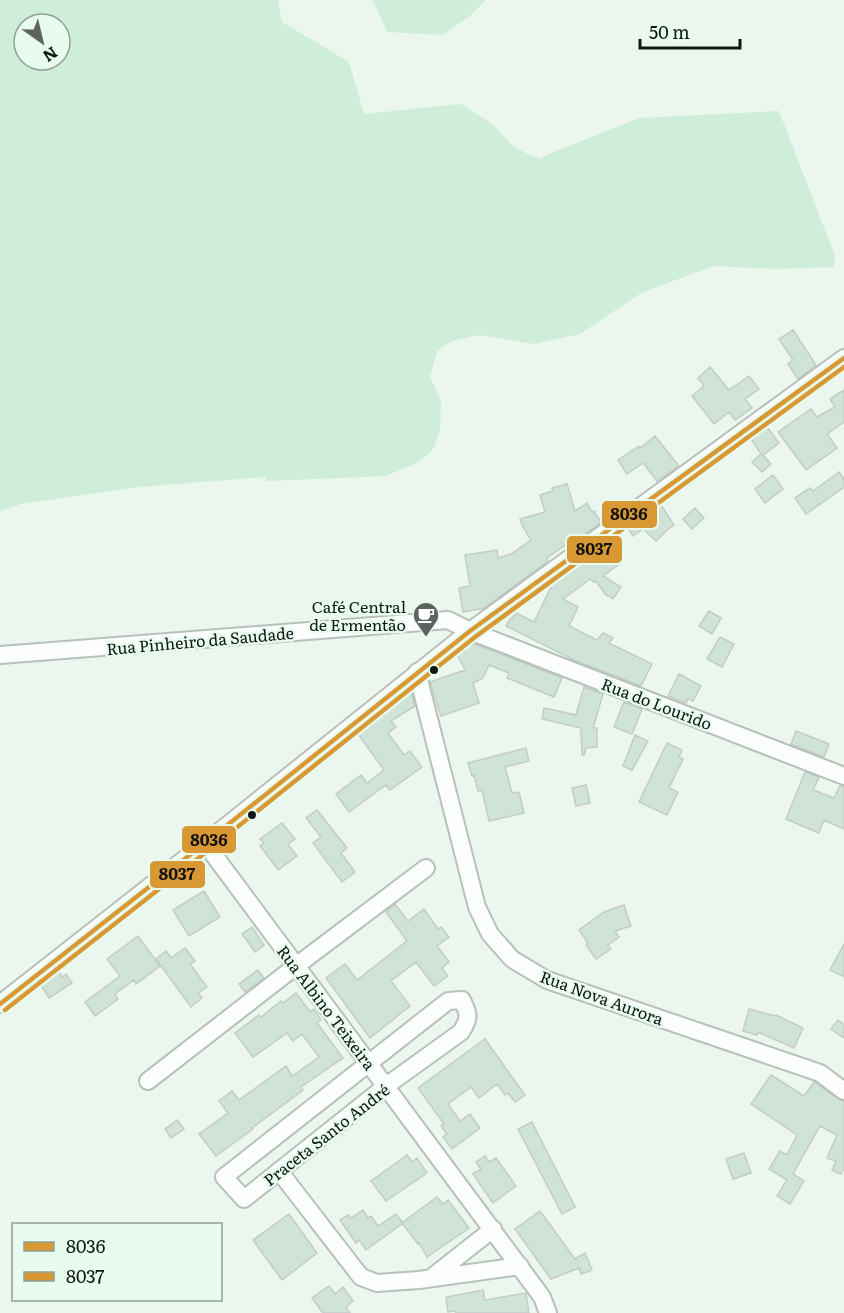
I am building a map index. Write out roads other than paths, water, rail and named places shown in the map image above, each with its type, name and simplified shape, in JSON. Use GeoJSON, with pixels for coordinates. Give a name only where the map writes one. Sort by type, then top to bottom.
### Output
{"type":"FeatureCollection","features":[{"type":"Feature","properties":{"kind":"street"},"geometry":{"type":"LineString","coordinates":[[0,1004],[470,631],[844,358]]}},
{"type":"Feature","properties":{"kind":"street","name":"Rua Pinheiro da Saudade"},"geometry":{"type":"LineString","coordinates":[[0,655],[448,620],[470,631]]}},
{"type":"Feature","properties":{"kind":"street","name":"Rua do Lourido"},"geometry":{"type":"LineString","coordinates":[[470,631],[844,776]]}},
{"type":"Feature","properties":{"kind":"street","name":"Rua Nova Aurora"},"geometry":{"type":"LineString","coordinates":[[417,672],[477,907],[490,934],[512,959],[547,980],[820,1073],[844,1091]]}},
{"type":"Feature","properties":{"kind":"street","name":"Rua Albino Teixeira"},"geometry":{"type":"LineString","coordinates":[[205,843],[493,1229],[542,1297],[548,1313]]}},
{"type":"Feature","properties":{"kind":"street"},"geometry":{"type":"LineString","coordinates":[[148,1081],[426,868]]}},
{"type":"Feature","properties":{"kind":"street","name":"Praceta Santo André"},"geometry":{"type":"LineString","coordinates":[[462,1000],[468,1012],[467,1023],[461,1032],[386,1086],[244,1199],[225,1177],[448,1002],[462,1000]]}},
{"type":"Feature","properties":{"kind":"street"},"geometry":{"type":"LineString","coordinates":[[279,1171],[361,1277],[377,1283],[520,1266]]}},
{"type":"Feature","properties":{"kind":"street"},"geometry":{"type":"LineString","coordinates":[[432,1278],[493,1229]]}},
{"type":"Feature","properties":{"kind":"place","name":"Café Central de Ermentão"},"geometry":{"type":"Point","coordinates":[426,638]}}]}
